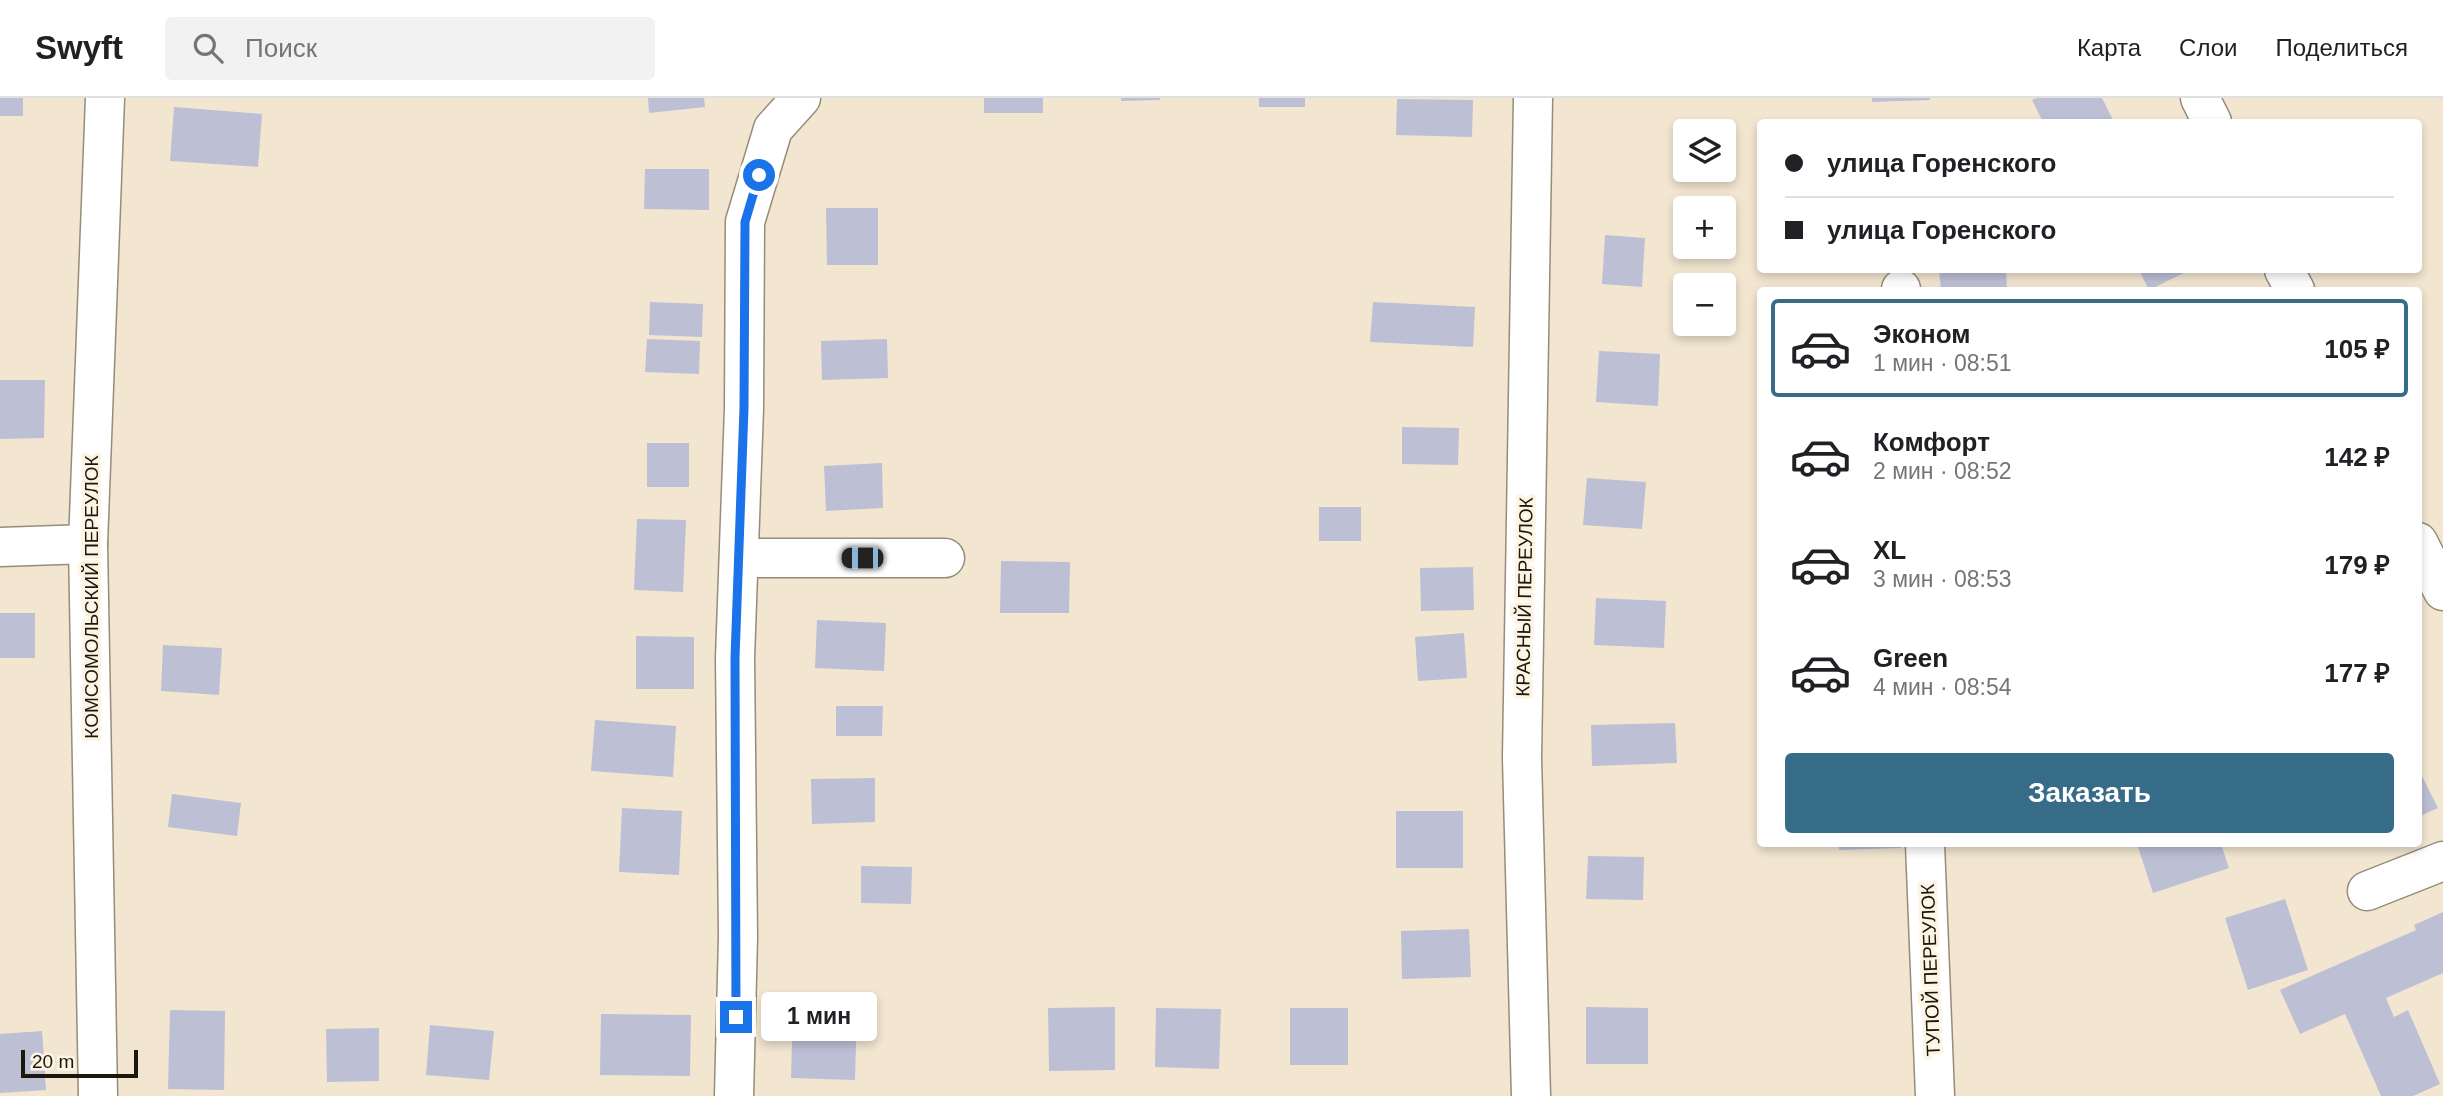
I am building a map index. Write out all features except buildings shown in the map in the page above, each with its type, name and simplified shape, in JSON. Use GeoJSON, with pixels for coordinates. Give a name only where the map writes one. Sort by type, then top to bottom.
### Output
{"type":"FeatureCollection","features":[{"type":"Feature","properties":{"kind":"street","name":"КОМСОМОЛЬСКИЙ ПЕРЕУЛОК"},"geometry":{"type":"LineString","coordinates":[[98,1096],[88,544],[105,98]]}},
{"type":"Feature","properties":{"kind":"street"},"geometry":{"type":"LineString","coordinates":[[734,1096],[738,937],[735,658],[744,408],[745,222],[773,129],[801,98]]}},
{"type":"Feature","properties":{"kind":"street","name":"КРАСНЫЙ ПЕРЕУЛОК"},"geometry":{"type":"LineString","coordinates":[[1531,1096],[1521,758],[1533,98]]}},
{"type":"Feature","properties":{"kind":"street"},"geometry":{"type":"LineString","coordinates":[[2200,98],[2210,119]]}},
{"type":"Feature","properties":{"kind":"street"},"geometry":{"type":"LineString","coordinates":[[0,547],[88,544]]}},
{"type":"Feature","properties":{"kind":"street"},"geometry":{"type":"LineString","coordinates":[[2422,550],[2443,592]]}},
{"type":"Feature","properties":{"kind":"street"},"geometry":{"type":"LineString","coordinates":[[739,558],[945,558]]}},
{"type":"Feature","properties":{"kind":"street","name":"ТУПОЙ ПЕРЕУЛОК"},"geometry":{"type":"LineString","coordinates":[[1924,847],[1935,1096]]}},
{"type":"Feature","properties":{"kind":"street"},"geometry":{"type":"LineString","coordinates":[[2367,891],[2443,861]]}},
{"type":"Feature","properties":{"kind":"route"},"geometry":{"type":"LineString","coordinates":[[736,1017],[738,937],[735,658],[744,408],[745,222],[759,175]]}}]}
